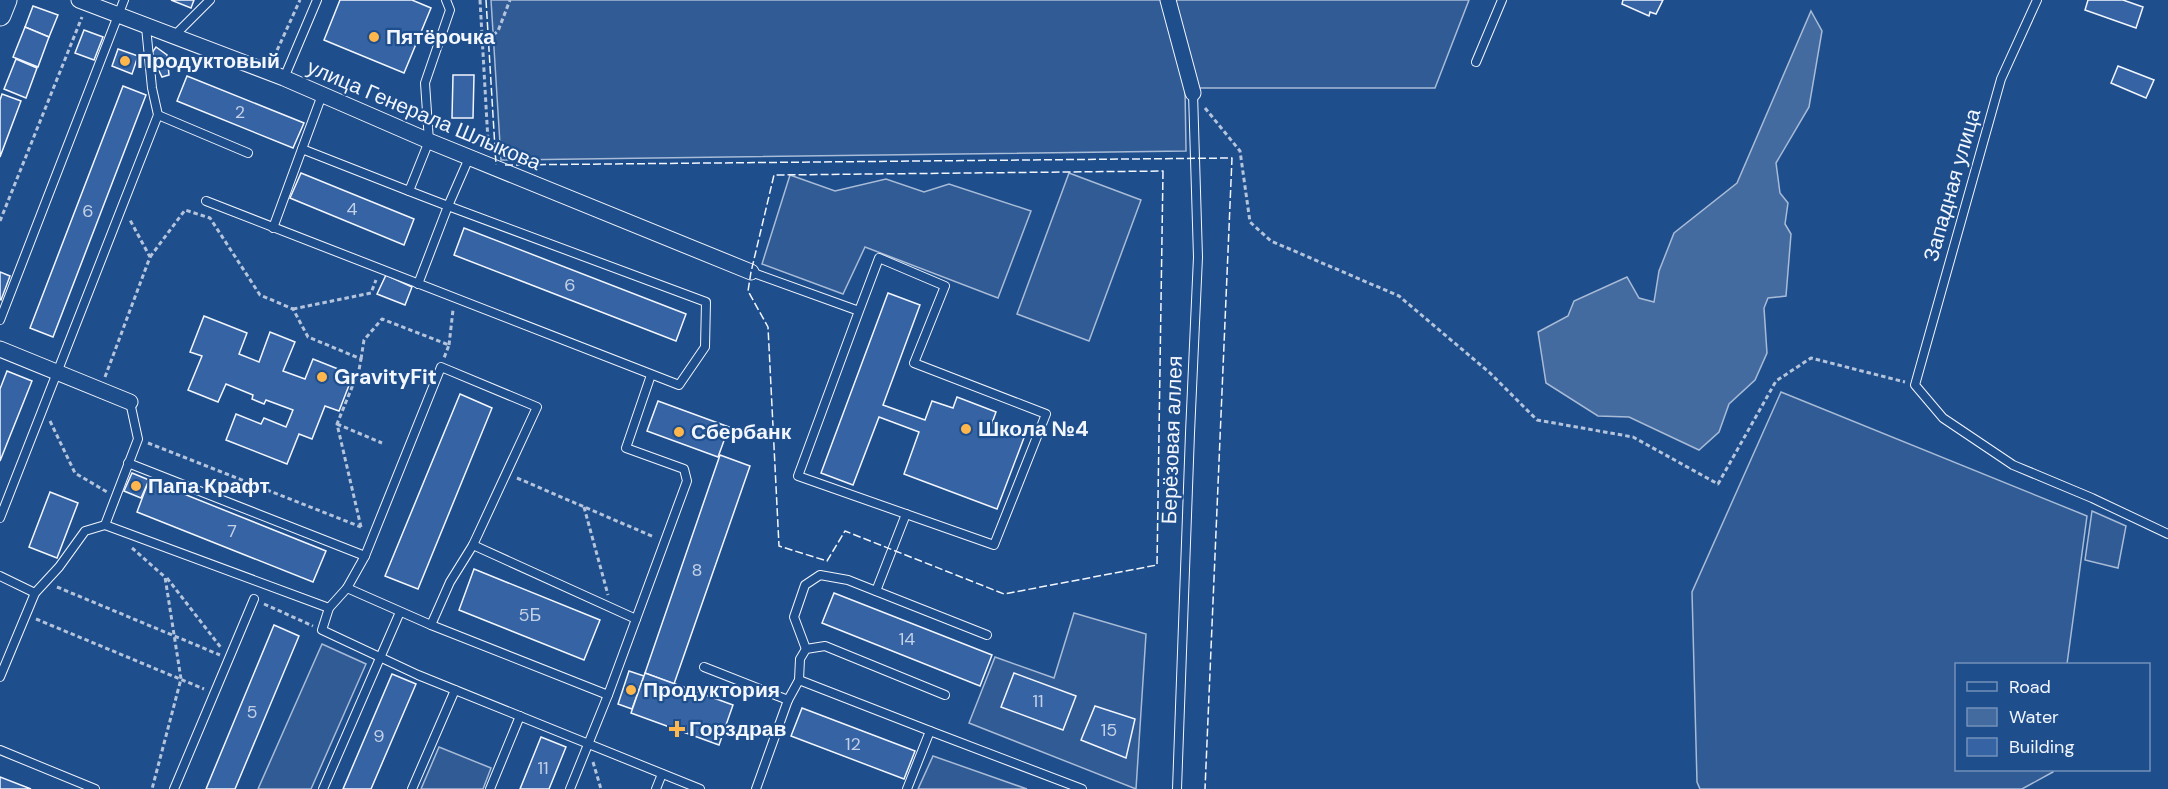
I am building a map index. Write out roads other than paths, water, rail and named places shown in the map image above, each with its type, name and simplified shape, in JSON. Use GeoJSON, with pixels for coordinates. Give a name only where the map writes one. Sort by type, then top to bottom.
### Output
{"type":"FeatureCollection","features":[{"type":"Feature","properties":{"kind":"street"},"geometry":{"type":"LineString","coordinates":[[0,15],[6,0]]}},
{"type":"Feature","properties":{"kind":"street"},"geometry":{"type":"LineString","coordinates":[[1168,0],[1192,93]]}},
{"type":"Feature","properties":{"kind":"street","name":"улица Генерала Шлыкова"},"geometry":{"type":"LineString","coordinates":[[83,2],[284,78],[477,161],[751,272]]}},
{"type":"Feature","properties":{"kind":"street"},"geometry":{"type":"LineString","coordinates":[[0,349],[130,402]]}},
{"type":"Feature","properties":{"kind":"lane"},"geometry":{"type":"LineString","coordinates":[[0,320],[124,0]]}},
{"type":"Feature","properties":{"kind":"lane"},"geometry":{"type":"LineString","coordinates":[[173,37],[210,0]]}},
{"type":"Feature","properties":{"kind":"lane"},"geometry":{"type":"LineString","coordinates":[[284,78],[317,0]]}},
{"type":"Feature","properties":{"kind":"lane"},"geometry":{"type":"LineString","coordinates":[[409,190],[429,141],[425,83],[450,10],[446,0]]}},
{"type":"Feature","properties":{"kind":"lane"},"geometry":{"type":"LineString","coordinates":[[1476,62],[1502,0]]}},
{"type":"Feature","properties":{"kind":"lane","name":"Западная улица"},"geometry":{"type":"LineString","coordinates":[[2037,0],[2001,79],[1915,385],[1942,418],[2013,465],[2092,498],[2168,534]]}},
{"type":"Feature","properties":{"kind":"lane"},"geometry":{"type":"LineString","coordinates":[[0,518],[158,115],[152,88],[146,27]]}},
{"type":"Feature","properties":{"kind":"lane","name":"Берёзовая аллея"},"geometry":{"type":"LineString","coordinates":[[1177,789],[1198,257],[1192,93]]}},
{"type":"Feature","properties":{"kind":"lane"},"geometry":{"type":"LineString","coordinates":[[273,228],[322,95]]}},
{"type":"Feature","properties":{"kind":"lane"},"geometry":{"type":"LineString","coordinates":[[158,115],[248,153]]}},
{"type":"Feature","properties":{"kind":"lane"},"geometry":{"type":"LineString","coordinates":[[206,201],[679,385],[705,347],[706,302],[302,149]]}},
{"type":"Feature","properties":{"kind":"lane"},"geometry":{"type":"LineString","coordinates":[[418,284],[448,206],[477,161]]}},
{"type":"Feature","properties":{"kind":"lane"},"geometry":{"type":"LineString","coordinates":[[879,258],[945,286],[914,363],[1046,414],[994,545],[798,476],[859,311],[879,258]]}},
{"type":"Feature","properties":{"kind":"lane"},"geometry":{"type":"LineString","coordinates":[[751,272],[859,311]]}},
{"type":"Feature","properties":{"kind":"lane"},"geometry":{"type":"LineString","coordinates":[[431,625],[450,582],[473,544],[537,407],[441,367],[365,556],[347,588],[329,608],[322,630],[455,690],[700,789]]}},
{"type":"Feature","properties":{"kind":"lane"},"geometry":{"type":"LineString","coordinates":[[570,789],[608,695],[687,481],[684,469],[626,448],[651,375]]}},
{"type":"Feature","properties":{"kind":"lane"},"geometry":{"type":"LineString","coordinates":[[105,525],[138,439],[130,402]]}},
{"type":"Feature","properties":{"kind":"lane"},"geometry":{"type":"LineString","coordinates":[[128,463],[365,556]]}},
{"type":"Feature","properties":{"kind":"lane"},"geometry":{"type":"LineString","coordinates":[[876,591],[906,514]]}},
{"type":"Feature","properties":{"kind":"lane"},"geometry":{"type":"LineString","coordinates":[[0,676],[35,593],[59,567],[85,531],[105,525],[329,608]]}},
{"type":"Feature","properties":{"kind":"lane"},"geometry":{"type":"LineString","coordinates":[[473,544],[636,619]]}},
{"type":"Feature","properties":{"kind":"lane"},"geometry":{"type":"LineString","coordinates":[[806,649],[794,617],[805,585],[820,575],[848,580],[987,635]]}},
{"type":"Feature","properties":{"kind":"lane"},"geometry":{"type":"LineString","coordinates":[[0,576],[35,593]]}},
{"type":"Feature","properties":{"kind":"lane"},"geometry":{"type":"LineString","coordinates":[[347,588],[431,625],[608,695]]}},
{"type":"Feature","properties":{"kind":"lane"},"geometry":{"type":"LineString","coordinates":[[174,789],[254,599]]}},
{"type":"Feature","properties":{"kind":"lane"},"geometry":{"type":"LineString","coordinates":[[323,789],[400,612]]}},
{"type":"Feature","properties":{"kind":"lane"},"geometry":{"type":"LineString","coordinates":[[806,649],[825,646],[945,695]]}},
{"type":"Feature","properties":{"kind":"lane"},"geometry":{"type":"LineString","coordinates":[[756,789],[789,700],[799,680],[800,659],[806,649]]}},
{"type":"Feature","properties":{"kind":"lane"},"geometry":{"type":"LineString","coordinates":[[704,667],[789,700]]}},
{"type":"Feature","properties":{"kind":"lane"},"geometry":{"type":"LineString","coordinates":[[799,680],[1082,789]]}},
{"type":"Feature","properties":{"kind":"lane"},"geometry":{"type":"LineString","coordinates":[[412,789],[455,690]]}},
{"type":"Feature","properties":{"kind":"lane"},"geometry":{"type":"LineString","coordinates":[[490,789],[520,716]]}},
{"type":"Feature","properties":{"kind":"lane"},"geometry":{"type":"LineString","coordinates":[[907,789],[930,731]]}},
{"type":"Feature","properties":{"kind":"lane"},"geometry":{"type":"LineString","coordinates":[[0,750],[94,789]]}},
{"type":"Feature","properties":{"kind":"lane"},"geometry":{"type":"LineString","coordinates":[[656,789],[662,774]]}},
{"type":"Feature","properties":{"kind":"water"},"geometry":{"type":"Polygon","coordinates":[[[1811,11],[1822,31],[1809,107],[1776,163],[1780,193],[1788,203],[1785,224],[1791,234],[1786,296],[1768,298],[1764,308],[1767,353],[1755,380],[1729,404],[1719,432],[1699,450],[1629,417],[1598,416],[1546,383],[1538,332],[1568,316],[1574,301],[1627,277],[1639,298],[1654,302],[1659,271],[1674,233],[1737,183],[1811,11]]]}},
{"type":"Feature","properties":{"kind":"place","name":"Пятёрочка"},"geometry":{"type":"Point","coordinates":[374,37]}},
{"type":"Feature","properties":{"kind":"place","name":"Продуктовый"},"geometry":{"type":"Point","coordinates":[125,61]}},
{"type":"Feature","properties":{"kind":"place","name":"GravityFit"},"geometry":{"type":"Point","coordinates":[322,377]}},
{"type":"Feature","properties":{"kind":"place","name":"Школа №4"},"geometry":{"type":"Point","coordinates":[966,429]}},
{"type":"Feature","properties":{"kind":"place","name":"Сбербанк"},"geometry":{"type":"Point","coordinates":[679,432]}},
{"type":"Feature","properties":{"kind":"place","name":"Папа Крафт"},"geometry":{"type":"Point","coordinates":[136,486]}},
{"type":"Feature","properties":{"kind":"place","name":"Продуктория"},"geometry":{"type":"Point","coordinates":[631,690]}},
{"type":"Feature","properties":{"kind":"place","name":"Горздрав"},"geometry":{"type":"Point","coordinates":[677,729]}}]}
